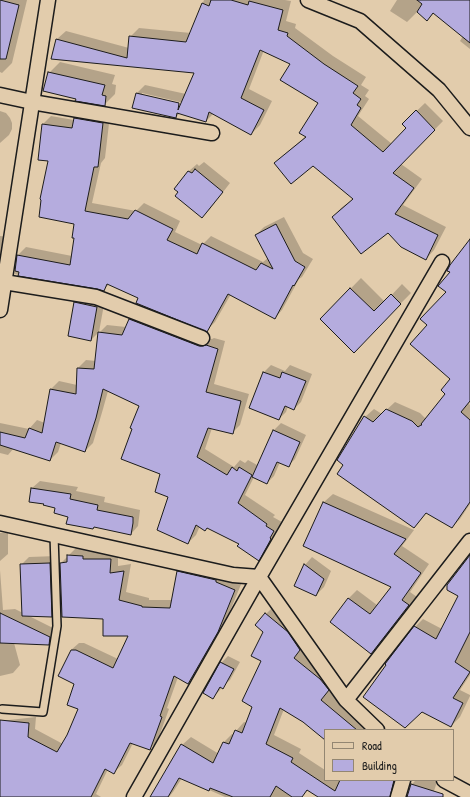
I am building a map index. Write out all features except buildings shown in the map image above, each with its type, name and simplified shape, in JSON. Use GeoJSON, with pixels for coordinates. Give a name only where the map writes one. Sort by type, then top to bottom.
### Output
{"type":"FeatureCollection","features":[{"type":"Feature","properties":{"kind":"street"},"geometry":{"type":"LineString","coordinates":[[0,310],[48,0]]}},
{"type":"Feature","properties":{"kind":"street"},"geometry":{"type":"LineString","coordinates":[[308,0],[360,21],[439,90],[470,128]]}},
{"type":"Feature","properties":{"kind":"street"},"geometry":{"type":"LineString","coordinates":[[0,95],[32,102],[212,133]]}},
{"type":"Feature","properties":{"kind":"street"},"geometry":{"type":"LineString","coordinates":[[134,797],[259,577],[442,262]]}},
{"type":"Feature","properties":{"kind":"street"},"geometry":{"type":"LineString","coordinates":[[4,282],[96,297],[202,338]]}},
{"type":"Feature","properties":{"kind":"street"},"geometry":{"type":"LineString","coordinates":[[0,523],[234,575],[259,577]]}},
{"type":"Feature","properties":{"kind":"street"},"geometry":{"type":"LineString","coordinates":[[346,700],[470,541]]}},
{"type":"Feature","properties":{"kind":"street"},"geometry":{"type":"LineString","coordinates":[[259,577],[346,700],[376,729]]}},
{"type":"Feature","properties":{"kind":"street"},"geometry":{"type":"LineString","coordinates":[[398,797],[403,781]]}},
{"type":"Feature","properties":{"kind":"street"},"geometry":{"type":"LineString","coordinates":[[446,781],[470,794]]}},
{"type":"Feature","properties":{"kind":"lane"},"geometry":{"type":"LineString","coordinates":[[2,709],[43,712],[57,626],[54,535]]}}]}
